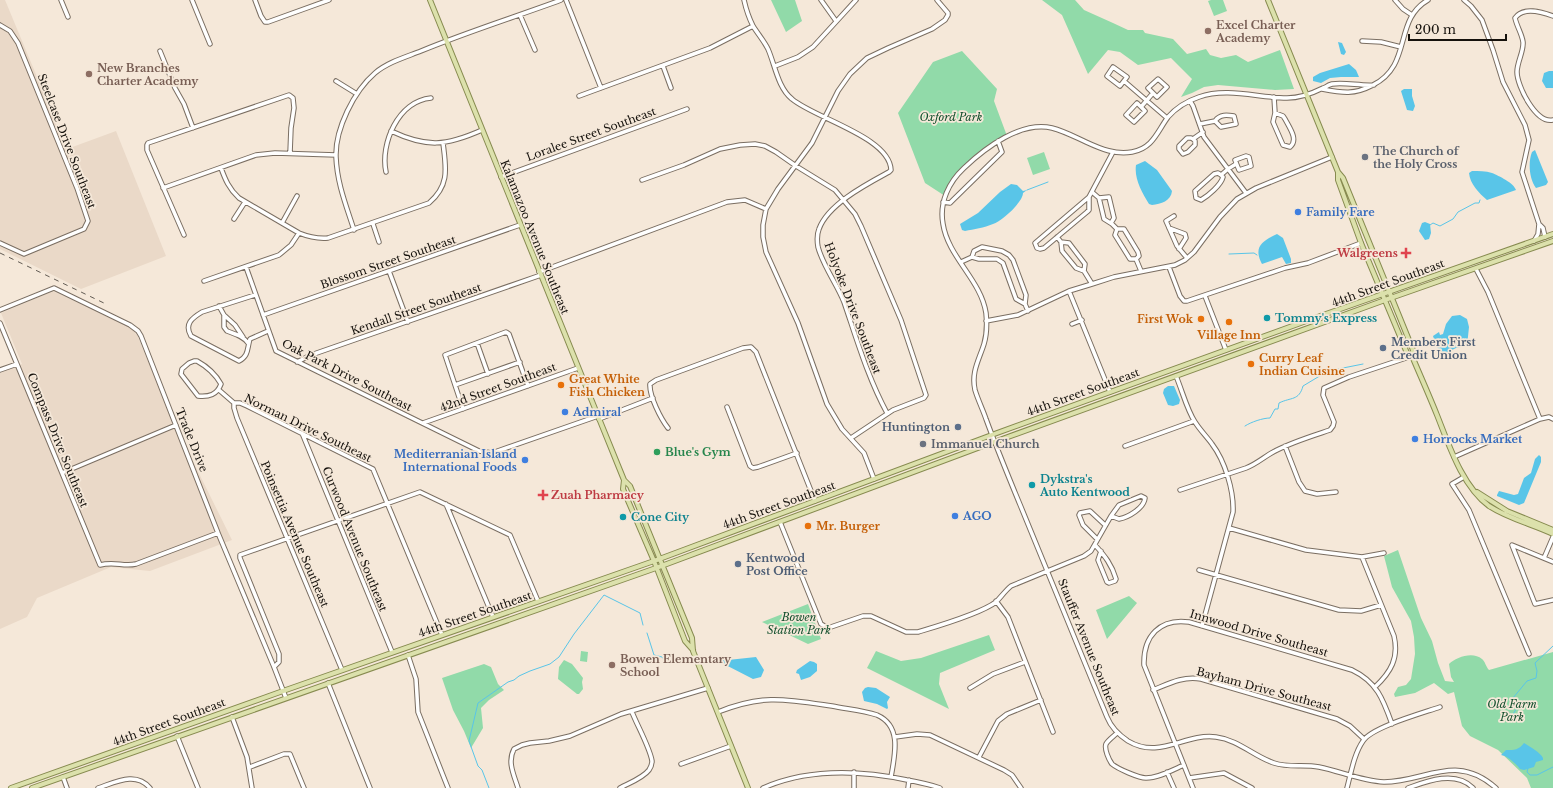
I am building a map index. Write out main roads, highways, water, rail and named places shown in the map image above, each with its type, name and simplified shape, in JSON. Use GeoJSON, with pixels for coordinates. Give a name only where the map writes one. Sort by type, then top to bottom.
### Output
{"type":"FeatureCollection","features":[{"type":"Feature","properties":{"kind":"main road","name":"Kalamazoo Avenue Southeast"},"geometry":{"type":"LineString","coordinates":[[430,0],[598,418],[624,480],[630,486],[636,500],[692,638],[693,650],[748,788]]}},
{"type":"Feature","properties":{"kind":"main road"},"geometry":{"type":"LineString","coordinates":[[1268,0],[1332,158],[1338,172],[1343,178],[1362,223],[1410,342],[1413,350],[1412,356],[1454,457],[1464,477],[1485,502],[1505,515],[1553,536]]}},
{"type":"Feature","properties":{"kind":"main road"},"geometry":{"type":"LineString","coordinates":[[1338,172],[1338,180],[1361,244],[1407,353],[1412,356]]}},
{"type":"Feature","properties":{"kind":"main road"},"geometry":{"type":"LineString","coordinates":[[1346,202],[1351,208],[1356,220],[1359,223],[1362,223]]}},
{"type":"Feature","properties":{"kind":"main road"},"geometry":{"type":"LineString","coordinates":[[1357,233],[1363,233],[1370,244]]}},
{"type":"Feature","properties":{"kind":"main road","name":"44th Street Southeast"},"geometry":{"type":"LineString","coordinates":[[10,788],[392,652],[660,559],[1060,410],[1553,234]]}},
{"type":"Feature","properties":{"kind":"main road"},"geometry":{"type":"LineString","coordinates":[[1540,246],[1545,237]]}},
{"type":"Feature","properties":{"kind":"main road","name":"44th Street Southeast"},"geometry":{"type":"LineString","coordinates":[[32,788],[662,566],[994,442],[1218,362],[1385,300],[1553,241]]}},
{"type":"Feature","properties":{"kind":"main road"},"geometry":{"type":"LineString","coordinates":[[1476,269],[1476,264],[1482,259]]}},
{"type":"Feature","properties":{"kind":"main road"},"geometry":{"type":"LineString","coordinates":[[1462,274],[1466,269],[1466,264]]}},
{"type":"Feature","properties":{"kind":"main road"},"geometry":{"type":"LineString","coordinates":[[1314,326],[1314,322],[1320,316]]}},
{"type":"Feature","properties":{"kind":"main road"},"geometry":{"type":"LineString","coordinates":[[1304,330],[1310,323],[1309,320]]}},
{"type":"Feature","properties":{"kind":"main road"},"geometry":{"type":"LineString","coordinates":[[1398,333],[1405,340],[1410,342]]}},
{"type":"Feature","properties":{"kind":"main road"},"geometry":{"type":"LineString","coordinates":[[1218,362],[1218,356],[1226,350]]}},
{"type":"Feature","properties":{"kind":"main road"},"geometry":{"type":"LineString","coordinates":[[1176,376],[1177,371],[1184,365]]}},
{"type":"Feature","properties":{"kind":"main road"},"geometry":{"type":"LineString","coordinates":[[1086,409],[1107,399],[1110,392]]}},
{"type":"Feature","properties":{"kind":"main road"},"geometry":{"type":"LineString","coordinates":[[1073,414],[1072,408],[1077,404]]}},
{"type":"Feature","properties":{"kind":"main road"},"geometry":{"type":"LineString","coordinates":[[1058,419],[1061,413],[1060,410]]}},
{"type":"Feature","properties":{"kind":"main road"},"geometry":{"type":"LineString","coordinates":[[915,472],[915,469],[919,464],[933,459],[936,456]]}},
{"type":"Feature","properties":{"kind":"main road"},"geometry":{"type":"LineString","coordinates":[[868,489],[873,484],[874,479]]}},
{"type":"Feature","properties":{"kind":"main road","name":"Kalamazoo Avenue Southeast"},"geometry":{"type":"LineString","coordinates":[[624,480],[623,489],[654,561],[678,625],[685,641],[693,650]]}},
{"type":"Feature","properties":{"kind":"main road"},"geometry":{"type":"LineString","coordinates":[[1475,491],[1503,509],[1553,530]]}},
{"type":"Feature","properties":{"kind":"main road"},"geometry":{"type":"LineString","coordinates":[[626,495],[629,494],[636,500]]}},
{"type":"Feature","properties":{"kind":"main road"},"geometry":{"type":"LineString","coordinates":[[780,522],[781,517],[789,511]]}},
{"type":"Feature","properties":{"kind":"main road"},"geometry":{"type":"LineString","coordinates":[[760,529],[767,519]]}},
{"type":"Feature","properties":{"kind":"main road"},"geometry":{"type":"LineString","coordinates":[[586,592],[587,587],[592,583]]}},
{"type":"Feature","properties":{"kind":"main road"},"geometry":{"type":"LineString","coordinates":[[543,607],[544,602],[549,597]]}},
{"type":"Feature","properties":{"kind":"main road"},"geometry":{"type":"LineString","coordinates":[[531,611],[535,608],[538,601]]}},
{"type":"Feature","properties":{"kind":"main road"},"geometry":{"type":"LineString","coordinates":[[475,631],[476,626],[480,622]]}},
{"type":"Feature","properties":{"kind":"main road"},"geometry":{"type":"LineString","coordinates":[[678,625],[684,632],[689,631]]}},
{"type":"Feature","properties":{"kind":"main road"},"geometry":{"type":"LineString","coordinates":[[408,655],[410,649],[417,644]]}},
{"type":"Feature","properties":{"kind":"main road"},"geometry":{"type":"LineString","coordinates":[[386,662],[391,657],[392,652]]}},
{"type":"Feature","properties":{"kind":"main road"},"geometry":{"type":"LineString","coordinates":[[328,683],[329,677],[336,672]]}},
{"type":"Feature","properties":{"kind":"main road"},"geometry":{"type":"LineString","coordinates":[[177,736],[179,731],[186,725]]}},
{"type":"Feature","properties":{"kind":"main road"},"geometry":{"type":"LineString","coordinates":[[143,748],[148,743],[148,739]]}},
{"type":"Feature","properties":{"kind":"main road"},"geometry":{"type":"LineString","coordinates":[[63,777],[65,771],[73,766]]}},
{"type":"Feature","properties":{"kind":"water"},"geometry":{"type":"Polygon","coordinates":[[[1338,42],[1342,43],[1346,52],[1344,55],[1341,54],[1338,42]]]}},
{"type":"Feature","properties":{"kind":"water"},"geometry":{"type":"Polygon","coordinates":[[[1349,64],[1356,70],[1359,77],[1330,78],[1321,83],[1313,81],[1313,77],[1320,73],[1349,64]]]}},
{"type":"Feature","properties":{"kind":"water"},"geometry":{"type":"Polygon","coordinates":[[[1553,71],[1553,88],[1546,88],[1542,81],[1544,73],[1553,71]]]}},
{"type":"Feature","properties":{"kind":"water"},"geometry":{"type":"Polygon","coordinates":[[[1404,89],[1412,89],[1412,96],[1415,106],[1413,111],[1407,110],[1401,91],[1404,89]]]}},
{"type":"Feature","properties":{"kind":"water"},"geometry":{"type":"Polygon","coordinates":[[[1535,150],[1548,182],[1546,185],[1536,188],[1532,180],[1530,165],[1532,152],[1535,150]]]}},
{"type":"Feature","properties":{"kind":"water"},"geometry":{"type":"Polygon","coordinates":[[[1145,161],[1157,170],[1172,191],[1168,200],[1162,203],[1152,205],[1149,204],[1139,185],[1136,175],[1136,165],[1145,161]]]}},
{"type":"Feature","properties":{"kind":"water"},"geometry":{"type":"Polygon","coordinates":[[[1472,171],[1485,171],[1492,173],[1509,182],[1515,187],[1516,190],[1487,200],[1473,185],[1469,173],[1472,171]]]}},
{"type":"Feature","properties":{"kind":"water"},"geometry":{"type":"Polygon","coordinates":[[[1011,184],[1017,185],[1023,191],[1027,190],[1023,193],[1020,201],[1011,211],[997,222],[990,225],[965,231],[962,230],[960,224],[978,213],[1000,192],[1011,184]]]}},
{"type":"Feature","properties":{"kind":"water"},"geometry":{"type":"Polygon","coordinates":[[[1425,222],[1430,224],[1431,233],[1429,239],[1425,240],[1419,231],[1422,223],[1425,222]]]}},
{"type":"Feature","properties":{"kind":"water"},"geometry":{"type":"Polygon","coordinates":[[[1277,234],[1283,238],[1291,259],[1291,263],[1286,264],[1282,257],[1262,264],[1258,253],[1260,245],[1267,239],[1277,234]]]}},
{"type":"Feature","properties":{"kind":"water"},"geometry":{"type":"Polygon","coordinates":[[[1460,315],[1467,319],[1469,327],[1467,346],[1452,350],[1450,357],[1441,358],[1440,350],[1437,347],[1437,341],[1433,336],[1439,332],[1440,335],[1443,334],[1446,324],[1452,316],[1460,315]]]}},
{"type":"Feature","properties":{"kind":"water"},"geometry":{"type":"Polygon","coordinates":[[[1168,386],[1174,386],[1180,400],[1179,404],[1173,406],[1168,405],[1163,393],[1164,389],[1168,386]]]}},
{"type":"Feature","properties":{"kind":"water"},"geometry":{"type":"Polygon","coordinates":[[[1539,455],[1541,457],[1541,462],[1524,503],[1519,505],[1497,496],[1499,491],[1514,495],[1518,494],[1524,478],[1531,473],[1535,459],[1539,455]]]}},
{"type":"Feature","properties":{"kind":"water"},"geometry":{"type":"Polygon","coordinates":[[[756,657],[764,670],[761,677],[753,679],[716,660],[728,660],[756,657]]]}},
{"type":"Feature","properties":{"kind":"water"},"geometry":{"type":"Polygon","coordinates":[[[810,661],[817,664],[817,671],[810,677],[801,680],[799,674],[796,673],[797,670],[810,661]]]}},
{"type":"Feature","properties":{"kind":"water"},"geometry":{"type":"Polygon","coordinates":[[[868,687],[876,688],[890,697],[887,702],[887,709],[877,704],[864,701],[862,692],[868,687]]]}},
{"type":"Feature","properties":{"kind":"water"},"geometry":{"type":"Polygon","coordinates":[[[1524,743],[1540,754],[1543,760],[1536,762],[1534,767],[1524,770],[1520,769],[1509,759],[1501,755],[1506,750],[1516,749],[1524,743]]]}},
{"type":"Feature","properties":{"kind":"waterway"},"geometry":{"type":"LineString","coordinates":[[1027,190],[1048,182]]}},
{"type":"Feature","properties":{"kind":"waterway"},"geometry":{"type":"LineString","coordinates":[[1430,225],[1433,223],[1440,226],[1453,219],[1458,212],[1475,203],[1479,203],[1480,200]]}},
{"type":"Feature","properties":{"kind":"waterway"},"geometry":{"type":"LineString","coordinates":[[1229,254],[1254,253],[1257,255]]}},
{"type":"Feature","properties":{"kind":"waterway"},"geometry":{"type":"LineString","coordinates":[[1245,426],[1257,420],[1270,418],[1275,409],[1278,409],[1279,403],[1294,398],[1299,394],[1303,386],[1328,371],[1363,364]]}},
{"type":"Feature","properties":{"kind":"waterway"},"geometry":{"type":"LineString","coordinates":[[489,788],[482,770],[478,766],[469,741],[478,703],[508,682],[530,671],[550,664],[559,657],[574,634],[604,595],[640,613],[643,625]]}},
{"type":"Feature","properties":{"kind":"waterway"},"geometry":{"type":"LineString","coordinates":[[647,633],[654,655],[662,657],[665,661],[671,662]]}},
{"type":"Feature","properties":{"kind":"waterway"},"geometry":{"type":"LineString","coordinates":[[1509,720],[1517,708],[1513,698],[1527,681],[1536,678],[1537,671],[1535,663],[1553,646]]}},
{"type":"Feature","properties":{"kind":"waterway"},"geometry":{"type":"LineString","coordinates":[[709,661],[716,660]]}},
{"type":"Feature","properties":{"kind":"waterway"},"geometry":{"type":"LineString","coordinates":[[1528,768],[1527,772],[1530,775],[1537,775],[1553,767]]}},
{"type":"Feature","properties":{"kind":"railway"},"geometry":{"type":"LineString","coordinates":[[0,253],[108,305]]}},
{"type":"Feature","properties":{"kind":"place","name":"Excel Charter Academy"},"geometry":{"type":"Point","coordinates":[1208,31]}},
{"type":"Feature","properties":{"kind":"place","name":"New Branches Charter Academy"},"geometry":{"type":"Point","coordinates":[89,74]}},
{"type":"Feature","properties":{"kind":"place","name":"The Church of the Holy Cross"},"geometry":{"type":"Point","coordinates":[1365,157]}},
{"type":"Feature","properties":{"kind":"place","name":"Family Fare"},"geometry":{"type":"Point","coordinates":[1298,212]}},
{"type":"Feature","properties":{"kind":"place","name":"Walgreens"},"geometry":{"type":"Point","coordinates":[1406,253]}},
{"type":"Feature","properties":{"kind":"place","name":"Tommy's Express"},"geometry":{"type":"Point","coordinates":[1267,318]}},
{"type":"Feature","properties":{"kind":"place","name":"First Wok"},"geometry":{"type":"Point","coordinates":[1201,319]}},
{"type":"Feature","properties":{"kind":"place","name":"Village Inn"},"geometry":{"type":"Point","coordinates":[1229,322]}},
{"type":"Feature","properties":{"kind":"place","name":"Members First Credit Union"},"geometry":{"type":"Point","coordinates":[1383,348]}},
{"type":"Feature","properties":{"kind":"place","name":"Curry Leaf Indian Cuisine"},"geometry":{"type":"Point","coordinates":[1251,364]}},
{"type":"Feature","properties":{"kind":"place","name":"Great White Fish Chicken"},"geometry":{"type":"Point","coordinates":[561,385]}},
{"type":"Feature","properties":{"kind":"place","name":"Admiral"},"geometry":{"type":"Point","coordinates":[565,412]}},
{"type":"Feature","properties":{"kind":"place","name":"Huntington"},"geometry":{"type":"Point","coordinates":[958,427]}},
{"type":"Feature","properties":{"kind":"place","name":"Horrocks Market"},"geometry":{"type":"Point","coordinates":[1415,439]}},
{"type":"Feature","properties":{"kind":"place","name":"Immanuel Church"},"geometry":{"type":"Point","coordinates":[923,444]}},
{"type":"Feature","properties":{"kind":"place","name":"Blue's Gym"},"geometry":{"type":"Point","coordinates":[657,452]}},
{"type":"Feature","properties":{"kind":"place","name":"Mediterranian Island International Foods"},"geometry":{"type":"Point","coordinates":[525,460]}},
{"type":"Feature","properties":{"kind":"place","name":"Dykstra's Auto Kentwood"},"geometry":{"type":"Point","coordinates":[1032,485]}},
{"type":"Feature","properties":{"kind":"place","name":"Zuah Pharmacy"},"geometry":{"type":"Point","coordinates":[543,495]}},
{"type":"Feature","properties":{"kind":"place","name":"AGO"},"geometry":{"type":"Point","coordinates":[955,516]}},
{"type":"Feature","properties":{"kind":"place","name":"Cone City"},"geometry":{"type":"Point","coordinates":[623,517]}},
{"type":"Feature","properties":{"kind":"place","name":"Mr. Burger"},"geometry":{"type":"Point","coordinates":[808,526]}},
{"type":"Feature","properties":{"kind":"place","name":"Kentwood Post Office"},"geometry":{"type":"Point","coordinates":[738,564]}},
{"type":"Feature","properties":{"kind":"place","name":"Bowen Elementary School"},"geometry":{"type":"Point","coordinates":[612,665]}},
{"type":"Feature","properties":{"kind":"park label","name":"Oxford Park"},"geometry":{"type":"Point","coordinates":[951,117]}},
{"type":"Feature","properties":{"kind":"park label","name":"Bowen Station Park"},"geometry":{"type":"Point","coordinates":[799,623]}},
{"type":"Feature","properties":{"kind":"park label","name":"Old Farm Park"},"geometry":{"type":"Point","coordinates":[1512,710]}}]}
